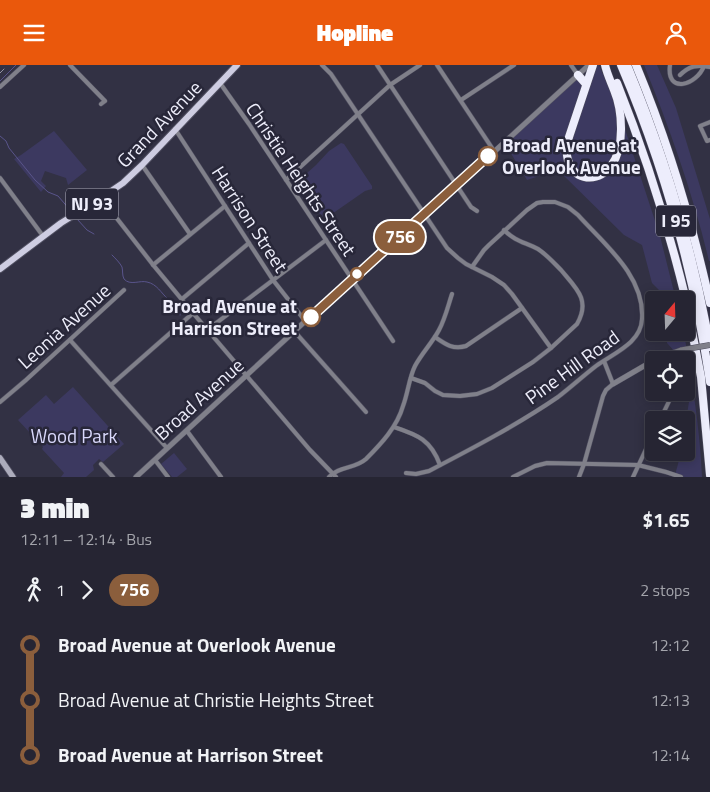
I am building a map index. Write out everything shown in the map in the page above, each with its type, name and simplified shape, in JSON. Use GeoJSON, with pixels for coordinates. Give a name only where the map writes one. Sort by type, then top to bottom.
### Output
{"type":"FeatureCollection","features":[{"type":"Feature","properties":{"kind":"highway"},"geometry":{"type":"LineString","coordinates":[[593,65],[568,141],[567,153],[569,164],[574,170],[582,176],[591,178],[603,174],[612,166],[621,142],[620,109],[607,65]]}},
{"type":"Feature","properties":{"kind":"highway","name":"I 95"},"geometry":{"type":"LineString","coordinates":[[607,65],[632,121],[651,177],[683,291]]}},
{"type":"Feature","properties":{"kind":"highway","name":"I 95"},"geometry":{"type":"LineString","coordinates":[[621,65],[653,149],[678,231],[696,305],[710,382]]}},
{"type":"Feature","properties":{"kind":"highway","name":"I 95"},"geometry":{"type":"LineString","coordinates":[[627,65],[650,124],[677,205],[695,273],[710,346]]}},
{"type":"Feature","properties":{"kind":"highway","name":"I 95"},"geometry":{"type":"LineString","coordinates":[[636,65],[680,187],[710,303]]}},
{"type":"Feature","properties":{"kind":"highway"},"geometry":{"type":"LineString","coordinates":[[578,75],[586,84]]}},
{"type":"Feature","properties":{"kind":"highway","name":"I 95"},"geometry":{"type":"LineString","coordinates":[[693,341],[700,377],[710,475]]}},
{"type":"Feature","properties":{"kind":"main road","name":"Grand Avenue"},"geometry":{"type":"LineString","coordinates":[[0,269],[73,215],[123,183],[238,65]]}},
{"type":"Feature","properties":{"kind":"main road"},"geometry":{"type":"LineString","coordinates":[[0,458],[4,469],[13,477]]}},
{"type":"Feature","properties":{"kind":"street"},"geometry":{"type":"LineString","coordinates":[[0,87],[24,65]]}},
{"type":"Feature","properties":{"kind":"street"},"geometry":{"type":"LineString","coordinates":[[70,65],[104,101],[101,104]]}},
{"type":"Feature","properties":{"kind":"street"},"geometry":{"type":"LineString","coordinates":[[322,65],[331,74],[447,248],[458,258],[504,285],[551,348]]}},
{"type":"Feature","properties":{"kind":"street"},"geometry":{"type":"LineString","coordinates":[[378,65],[471,207],[477,211]]}},
{"type":"Feature","properties":{"kind":"street"},"geometry":{"type":"LineString","coordinates":[[286,180],[390,85],[420,65]]}},
{"type":"Feature","properties":{"kind":"street"},"geometry":{"type":"LineString","coordinates":[[437,65],[494,151]]}},
{"type":"Feature","properties":{"kind":"street"},"geometry":{"type":"LineString","coordinates":[[461,101],[514,65]]}},
{"type":"Feature","properties":{"kind":"street"},"geometry":{"type":"LineString","coordinates":[[571,65],[578,75]]}},
{"type":"Feature","properties":{"kind":"street","name":"Broad Avenue"},"geometry":{"type":"LineString","coordinates":[[139,476],[351,279],[425,215],[589,65]]}},
{"type":"Feature","properties":{"kind":"street"},"geometry":{"type":"LineString","coordinates":[[670,65],[670,75],[673,81],[681,85],[689,82],[701,73],[704,66]]}},
{"type":"Feature","properties":{"kind":"street"},"geometry":{"type":"LineString","coordinates":[[680,75],[687,68],[696,65],[710,67]]}},
{"type":"Feature","properties":{"kind":"street","name":"Christie Heights Street"},"geometry":{"type":"LineString","coordinates":[[220,83],[393,341]]}},
{"type":"Feature","properties":{"kind":"street"},"geometry":{"type":"LineString","coordinates":[[710,121],[700,127],[707,141],[710,139]]}},
{"type":"Feature","properties":{"kind":"street","name":"Harrison Street"},"geometry":{"type":"LineString","coordinates":[[175,129],[273,280],[306,322]]}},
{"type":"Feature","properties":{"kind":"street"},"geometry":{"type":"LineString","coordinates":[[142,165],[190,235]]}},
{"type":"Feature","properties":{"kind":"street"},"geometry":{"type":"LineString","coordinates":[[0,179],[43,236]]}},
{"type":"Feature","properties":{"kind":"street"},"geometry":{"type":"LineString","coordinates":[[101,198],[207,330],[332,476],[339,469],[359,464],[365,460],[394,427],[404,405],[411,378],[419,359],[443,322],[452,294]]}},
{"type":"Feature","properties":{"kind":"street","name":"Pine Hill Road"},"geometry":{"type":"LineString","coordinates":[[406,473],[422,473],[504,432],[558,397],[632,342],[641,327],[640,299],[628,270],[578,215],[561,203],[549,201],[537,203],[527,210],[484,250],[472,267]]}},
{"type":"Feature","properties":{"kind":"street"},"geometry":{"type":"LineString","coordinates":[[153,265],[225,206]]}},
{"type":"Feature","properties":{"kind":"street"},"geometry":{"type":"LineString","coordinates":[[411,378],[425,383],[443,395],[477,394],[500,383],[532,362],[573,329],[580,319],[582,304],[578,289],[544,253],[514,239],[504,230]]}},
{"type":"Feature","properties":{"kind":"street"},"geometry":{"type":"LineString","coordinates":[[207,330],[326,240]]}},
{"type":"Feature","properties":{"kind":"street"},"geometry":{"type":"LineString","coordinates":[[182,299],[249,243]]}},
{"type":"Feature","properties":{"kind":"street","name":"Leonia Avenue"},"geometry":{"type":"LineString","coordinates":[[0,402],[124,290]]}},
{"type":"Feature","properties":{"kind":"street"},"geometry":{"type":"LineString","coordinates":[[435,337],[449,346],[457,348],[466,347],[522,308]]}},
{"type":"Feature","properties":{"kind":"street"},"geometry":{"type":"LineString","coordinates":[[111,385],[193,313]]}},
{"type":"Feature","properties":{"kind":"street"},"geometry":{"type":"LineString","coordinates":[[295,331],[366,412]]}},
{"type":"Feature","properties":{"kind":"street"},"geometry":{"type":"LineString","coordinates":[[70,340],[167,448]]}},
{"type":"Feature","properties":{"kind":"street"},"geometry":{"type":"LineString","coordinates":[[678,351],[710,346]]}},
{"type":"Feature","properties":{"kind":"street"},"geometry":{"type":"LineString","coordinates":[[604,361],[613,384]]}},
{"type":"Feature","properties":{"kind":"street"},"geometry":{"type":"LineString","coordinates":[[579,477],[603,396],[613,384],[645,365]]}},
{"type":"Feature","properties":{"kind":"street"},"geometry":{"type":"LineString","coordinates":[[394,427],[414,434],[427,443],[436,455],[440,465]]}},
{"type":"Feature","properties":{"kind":"street"},"geometry":{"type":"LineString","coordinates":[[187,431],[221,477]]}},
{"type":"Feature","properties":{"kind":"street"},"geometry":{"type":"LineString","coordinates":[[633,477],[645,451]]}},
{"type":"Feature","properties":{"kind":"street"},"geometry":{"type":"LineString","coordinates":[[155,460],[168,477]]}},
{"type":"Feature","properties":{"kind":"street"},"geometry":{"type":"LineString","coordinates":[[101,464],[113,477]]}},
{"type":"Feature","properties":{"kind":"street"},"geometry":{"type":"LineString","coordinates":[[513,477],[541,464],[638,465],[681,477]]}},
{"type":"Feature","properties":{"kind":"green space"},"geometry":{"type":"Polygon","coordinates":[[[596,65],[599,65],[620,114],[660,236],[674,291],[660,291],[652,283],[642,245],[624,235],[558,170],[527,180],[504,142],[578,75],[585,89],[596,65]]]}},
{"type":"Feature","properties":{"kind":"green space"},"geometry":{"type":"Polygon","coordinates":[[[644,65],[657,65],[676,108],[710,219],[710,261],[680,162],[644,65]]]}},
{"type":"Feature","properties":{"kind":"green space"},"geometry":{"type":"Polygon","coordinates":[[[54,131],[87,170],[68,185],[66,178],[45,171],[41,181],[46,186],[41,192],[14,159],[54,131]]]}},
{"type":"Feature","properties":{"kind":"green space"},"geometry":{"type":"Polygon","coordinates":[[[341,143],[344,144],[372,186],[372,189],[365,191],[325,218],[322,217],[298,181],[329,151],[341,143]]]}},
{"type":"Feature","properties":{"kind":"green space"},"geometry":{"type":"Polygon","coordinates":[[[667,341],[685,341],[687,351],[674,351],[667,341]]]}},
{"type":"Feature","properties":{"kind":"green space","name":"Wood Park"},"geometry":{"type":"Polygon","coordinates":[[[73,387],[124,444],[103,462],[99,459],[93,465],[94,470],[86,477],[61,477],[64,473],[18,420],[46,395],[54,404],[73,387]]]}},
{"type":"Feature","properties":{"kind":"green space"},"geometry":{"type":"Polygon","coordinates":[[[695,401],[702,477],[681,477],[675,475],[679,461],[695,461],[695,411],[688,411],[689,402],[695,401]]]}},
{"type":"Feature","properties":{"kind":"green space"},"geometry":{"type":"Polygon","coordinates":[[[174,453],[187,469],[177,477],[172,477],[161,464],[174,453]]]}},
{"type":"Feature","properties":{"kind":"waterway"},"geometry":{"type":"LineString","coordinates":[[0,81],[16,65]]}},
{"type":"Feature","properties":{"kind":"waterway"},"geometry":{"type":"LineString","coordinates":[[0,136],[6,141],[9,148],[35,180],[48,192],[58,196],[71,211]]}},
{"type":"Feature","properties":{"kind":"waterway"},"geometry":{"type":"LineString","coordinates":[[77,219],[87,230],[94,234]]}},
{"type":"Feature","properties":{"kind":"waterway"},"geometry":{"type":"LineString","coordinates":[[112,255],[122,267],[123,276],[126,281],[144,282],[154,285],[168,299],[178,305],[180,315]]}},
{"type":"Feature","properties":{"kind":"railway"},"geometry":{"type":"LineString","coordinates":[[0,73],[8,65]]}},
{"type":"Feature","properties":{"kind":"bus line","name":"756"},"geometry":{"type":"LineString","coordinates":[[311,317],[488,156]]}},
{"type":"Feature","properties":{"kind":"place","name":"Broad Avenue at Overlook Avenue"},"geometry":{"type":"Point","coordinates":[488,156]}},
{"type":"Feature","properties":{"kind":"place","name":"Broad Avenue at Harrison Street"},"geometry":{"type":"Point","coordinates":[311,317]}}]}
